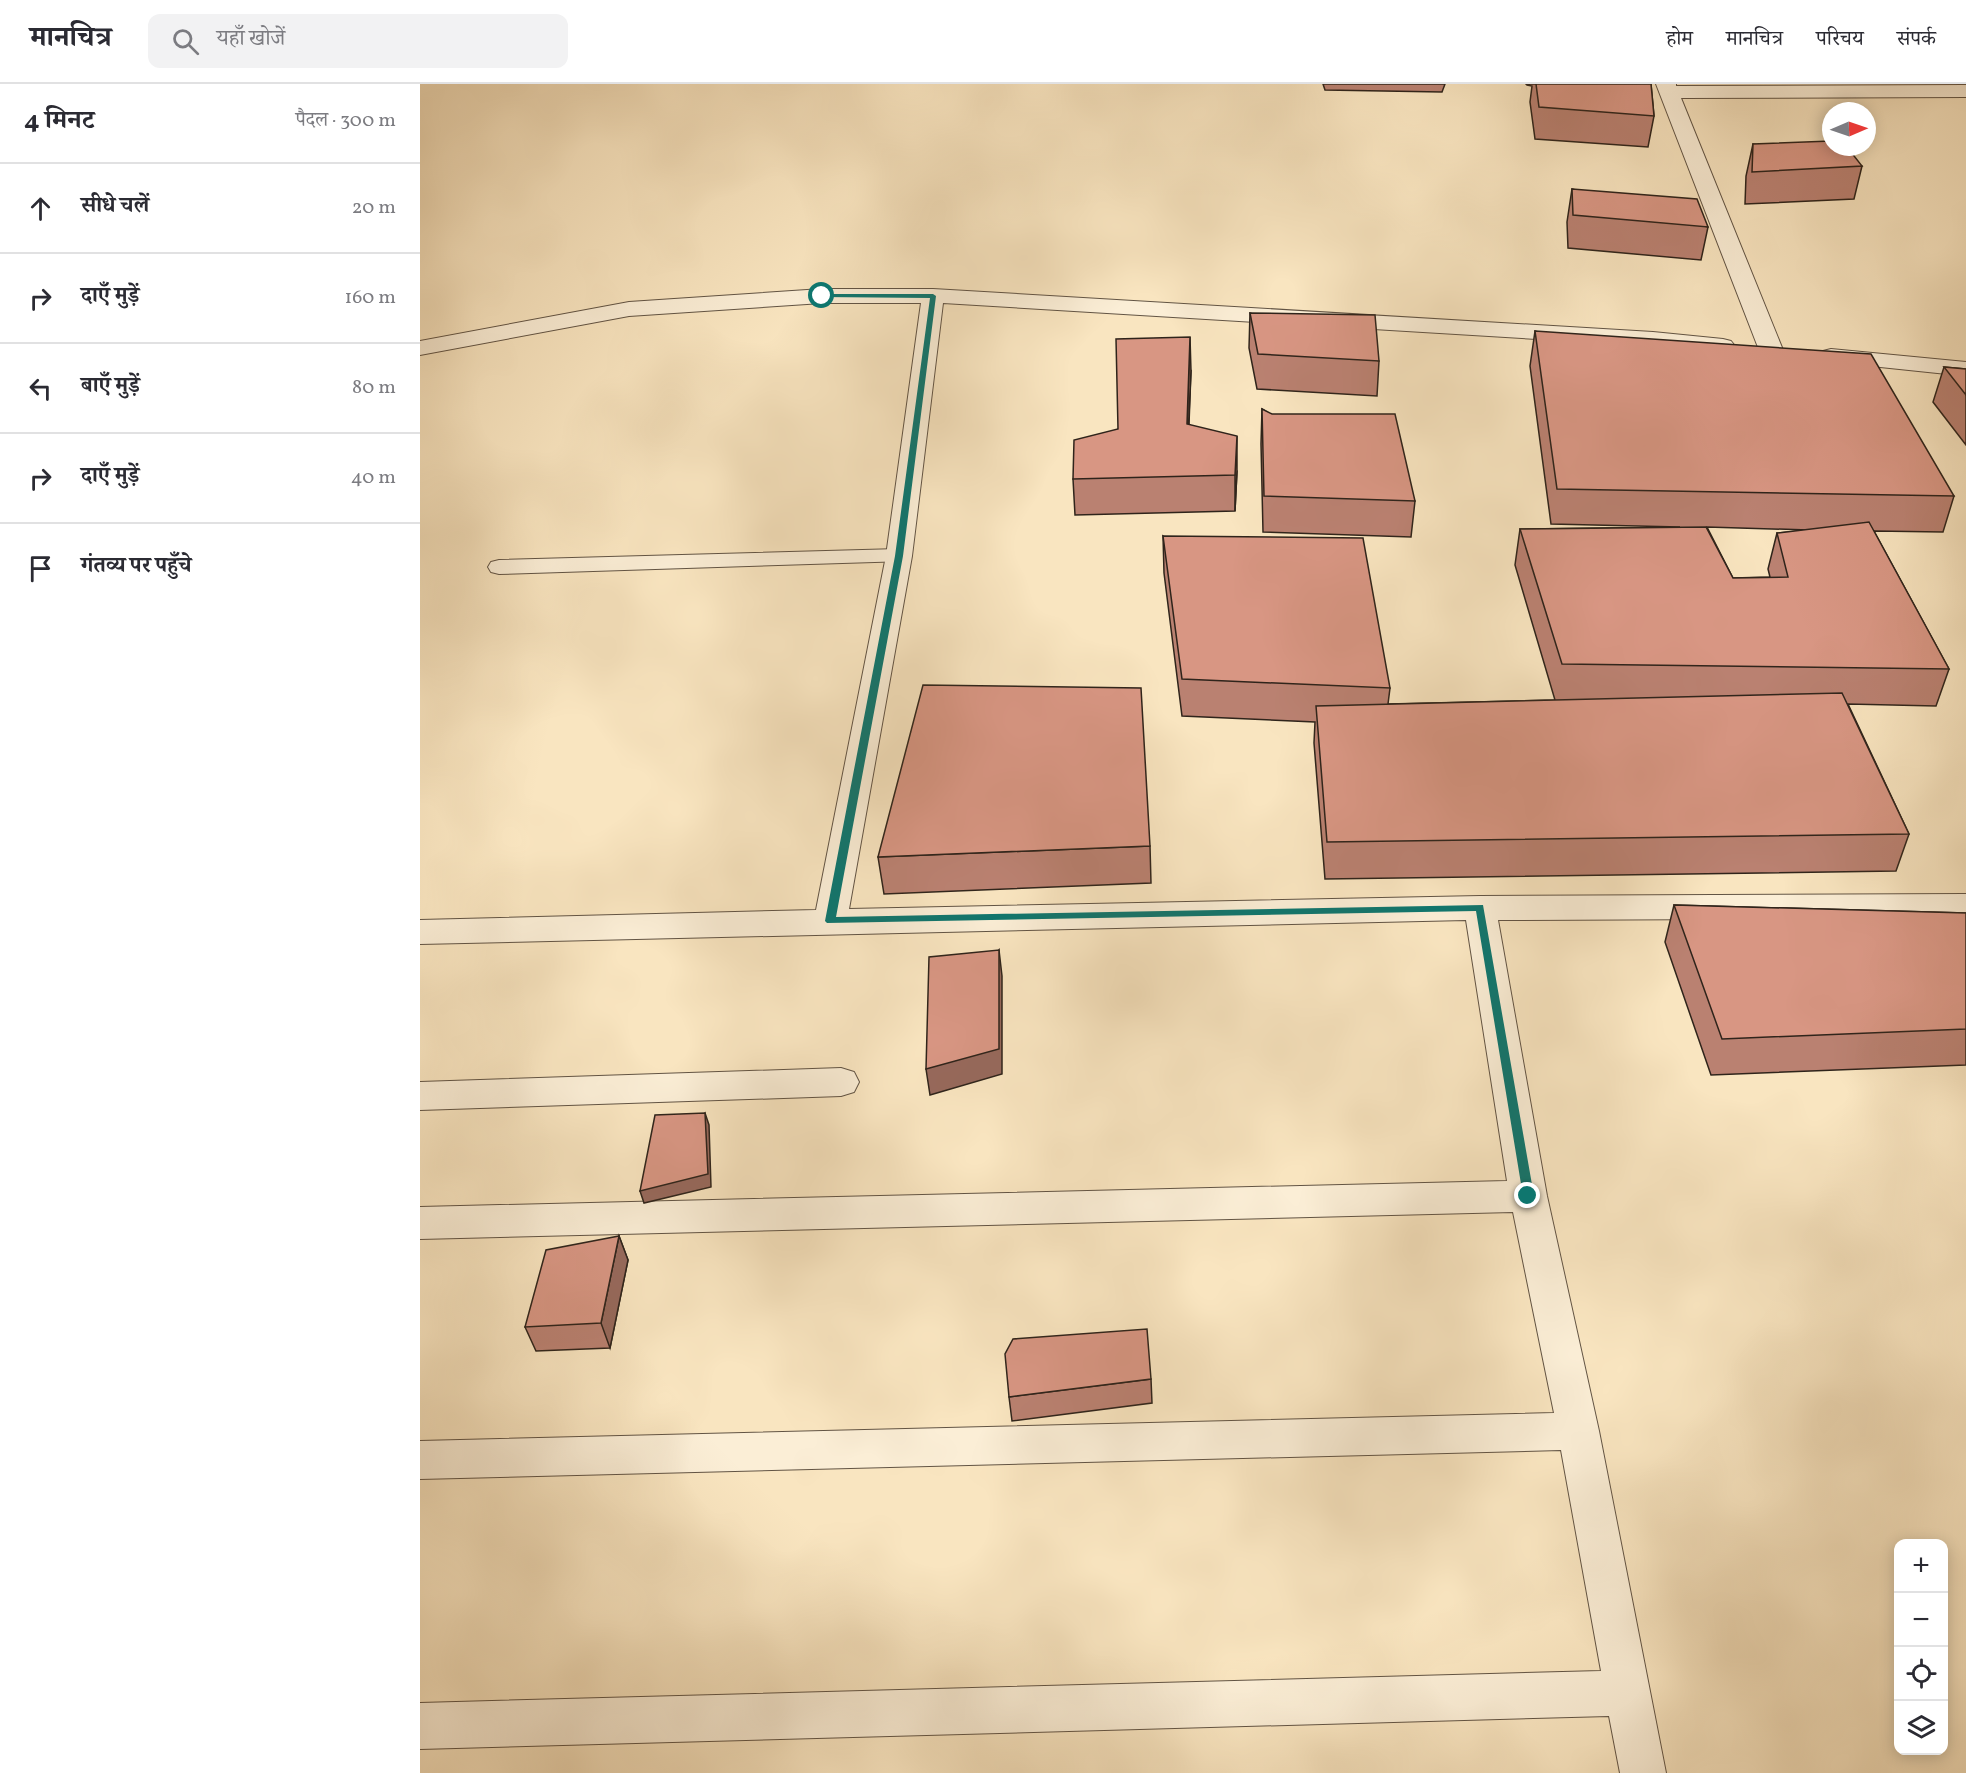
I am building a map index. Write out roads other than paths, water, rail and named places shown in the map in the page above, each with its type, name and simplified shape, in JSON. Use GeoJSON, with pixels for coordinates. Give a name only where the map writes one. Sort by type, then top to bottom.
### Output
{"type":"FeatureCollection","features":[{"type":"Feature","properties":{"kind":"street"},"geometry":{"type":"LineString","coordinates":[[1790,352],[1668,88],[1966,91]]}},
{"type":"Feature","properties":{"kind":"street"},"geometry":{"type":"LineString","coordinates":[[420,348],[629,309],[810,296],[933,296],[1653,339],[1966,369]]}},
{"type":"Feature","properties":{"kind":"street"},"geometry":{"type":"LineString","coordinates":[[830,921],[899,556],[933,296]]}},
{"type":"Feature","properties":{"kind":"street"},"geometry":{"type":"LineString","coordinates":[[420,932],[1480,908],[1966,906]]}},
{"type":"Feature","properties":{"kind":"street"},"geometry":{"type":"LineString","coordinates":[[1480,908],[1528,1196],[1578,1431],[1643,1773]]}},
{"type":"Feature","properties":{"kind":"street"},"geometry":{"type":"LineString","coordinates":[[420,1096],[841,1082]]}},
{"type":"Feature","properties":{"kind":"street"},"geometry":{"type":"LineString","coordinates":[[420,1223],[1528,1196]]}},
{"type":"Feature","properties":{"kind":"street"},"geometry":{"type":"LineString","coordinates":[[420,1460],[1578,1431]]}},
{"type":"Feature","properties":{"kind":"street"},"geometry":{"type":"LineString","coordinates":[[420,1726],[1629,1693]]}},
{"type":"Feature","properties":{"kind":"lane"},"geometry":{"type":"LineString","coordinates":[[499,567],[899,556]]}}]}
